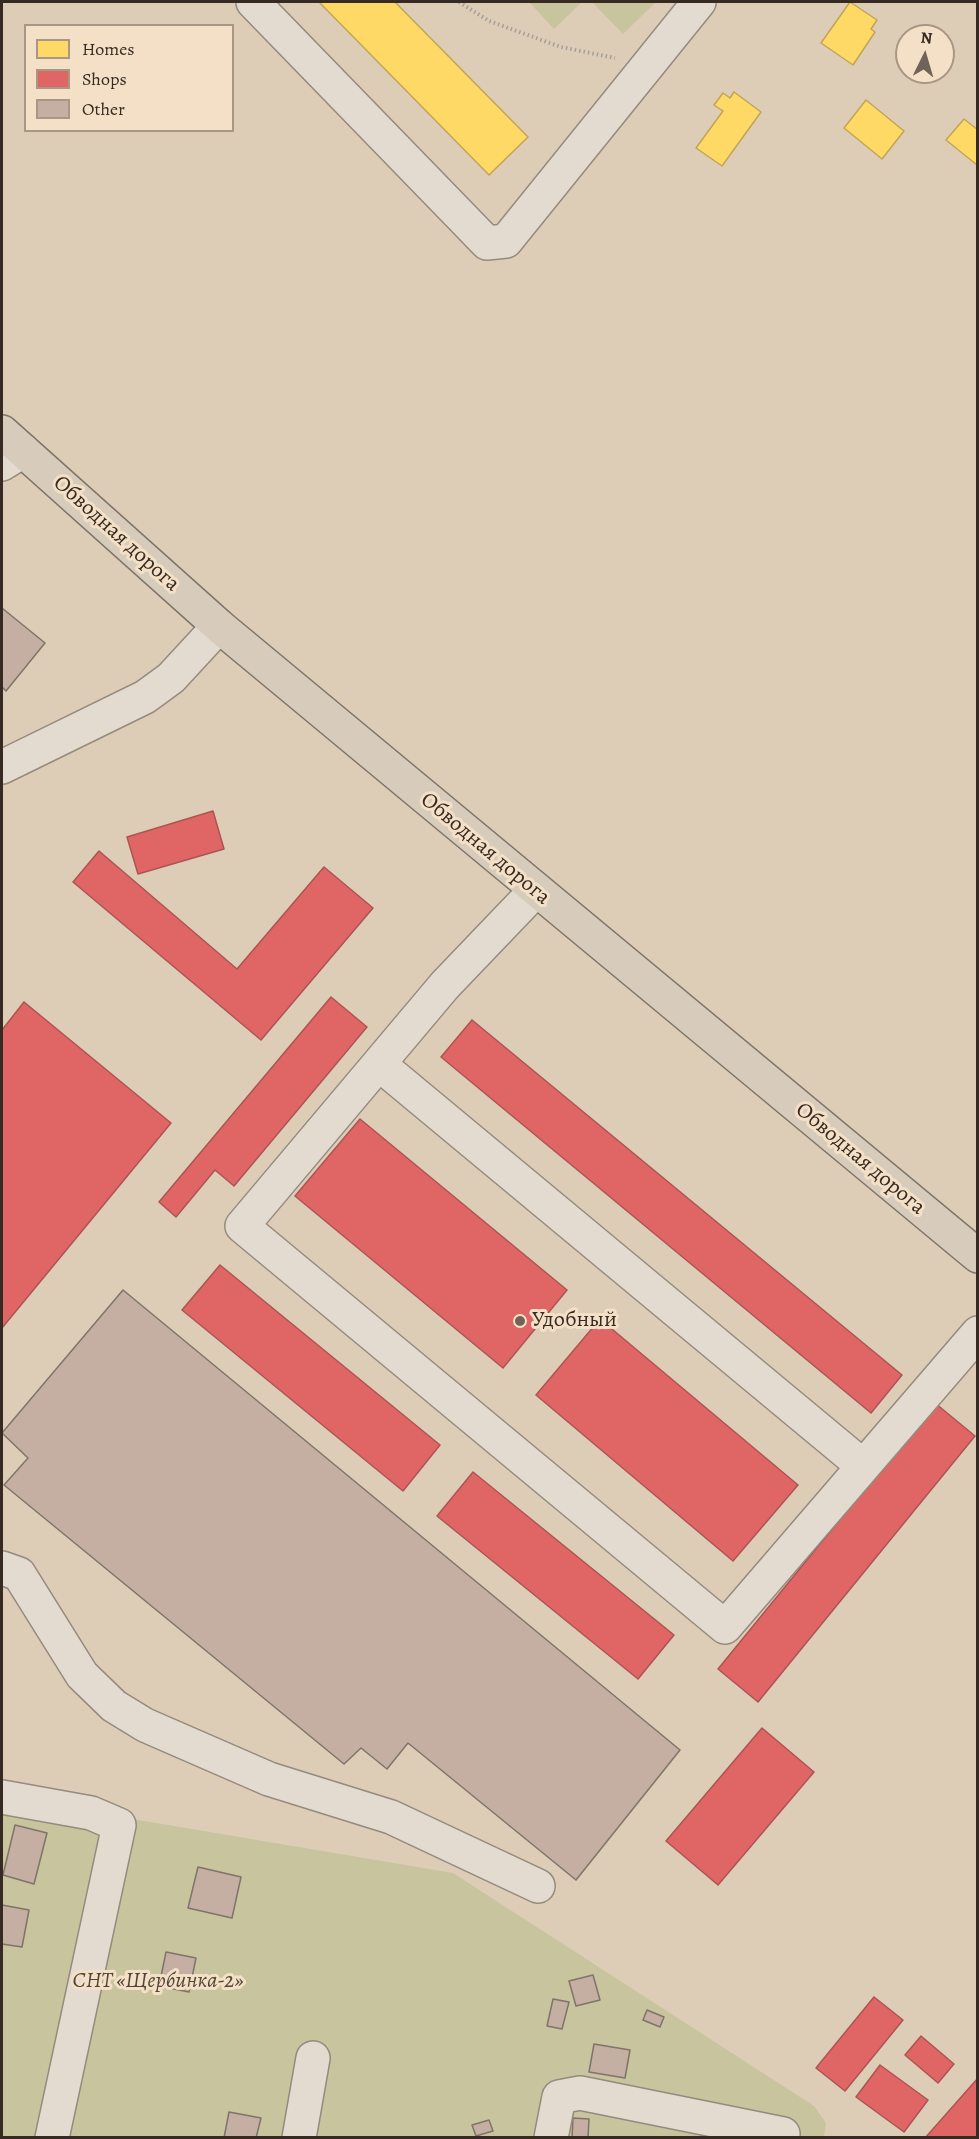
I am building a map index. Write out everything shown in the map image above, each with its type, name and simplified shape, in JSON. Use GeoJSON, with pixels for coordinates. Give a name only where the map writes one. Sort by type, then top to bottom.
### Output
{"type":"FeatureCollection","features":[{"type":"Feature","properties":{"kind":"main road","name":"Обводная дорога"},"geometry":{"type":"LineString","coordinates":[[9,449],[535,891],[978,1256]]}},
{"type":"Feature","properties":{"kind":"street"},"geometry":{"type":"LineString","coordinates":[[253,2],[487,243],[506,241],[699,2]]}},
{"type":"Feature","properties":{"kind":"street"},"geometry":{"type":"LineString","coordinates":[[2,767],[145,697],[171,678],[219,626]]}},
{"type":"Feature","properties":{"kind":"street"},"geometry":{"type":"LineString","coordinates":[[535,891],[445,985],[242,1226],[725,1628],[978,1333]]}},
{"type":"Feature","properties":{"kind":"street"},"geometry":{"type":"LineString","coordinates":[[379,1064],[863,1467]]}},
{"type":"Feature","properties":{"kind":"street"},"geometry":{"type":"LineString","coordinates":[[2,1568],[19,1574],[82,1675],[114,1706],[145,1725],[269,1779],[391,1817],[538,1887]]}},
{"type":"Feature","properties":{"kind":"street"},"geometry":{"type":"LineString","coordinates":[[2,1797],[92,1812],[119,1825],[52,2138]]}},
{"type":"Feature","properties":{"kind":"street"},"geometry":{"type":"LineString","coordinates":[[299,2138],[313,2058]]}},
{"type":"Feature","properties":{"kind":"street"},"geometry":{"type":"LineString","coordinates":[[551,2138],[559,2097],[580,2093],[783,2134],[782,2138]]}},
{"type":"Feature","properties":{"kind":"path"},"geometry":{"type":"LineString","coordinates":[[459,2],[489,21],[561,47],[616,58]]}},
{"type":"Feature","properties":{"kind":"green space"},"geometry":{"type":"Polygon","coordinates":[[[529,2],[582,2],[554,29],[529,2]]]}},
{"type":"Feature","properties":{"kind":"green space"},"geometry":{"type":"Polygon","coordinates":[[[592,2],[656,2],[623,34],[592,2]]]}},
{"type":"Feature","properties":{"kind":"green space","name":"СНТ «Щербинка-2»"},"geometry":{"type":"Polygon","coordinates":[[[2,1797],[453,1873],[814,2106],[826,2123],[824,2137],[2,2137],[2,1797]]]}},
{"type":"Feature","properties":{"kind":"building: Homes"},"geometry":{"type":"Polygon","coordinates":[[[319,2],[395,2],[528,137],[489,175],[319,2]]]}},
{"type":"Feature","properties":{"kind":"building: Homes"},"geometry":{"type":"Polygon","coordinates":[[[850,2],[877,20],[871,29],[875,32],[853,65],[821,43],[850,2]]]}},
{"type":"Feature","properties":{"kind":"building: Homes"},"geometry":{"type":"Polygon","coordinates":[[[734,92],[761,112],[722,166],[696,148],[723,111],[714,105],[723,93],[730,98],[734,92]]]}},
{"type":"Feature","properties":{"kind":"building: Homes"},"geometry":{"type":"Polygon","coordinates":[[[866,100],[904,131],[882,159],[844,128],[866,100]]]}},
{"type":"Feature","properties":{"kind":"building: Homes"},"geometry":{"type":"Polygon","coordinates":[[[964,119],[978,130],[977,165],[946,140],[964,119]]]}},
{"type":"Feature","properties":{"kind":"building: Shops"},"geometry":{"type":"Polygon","coordinates":[[[213,811],[224,849],[138,874],[127,837],[213,811]]]}},
{"type":"Feature","properties":{"kind":"building: Shops"},"geometry":{"type":"Polygon","coordinates":[[[99,851],[237,969],[324,867],[373,908],[261,1040],[73,882],[99,851]]]}},
{"type":"Feature","properties":{"kind":"building: Shops"},"geometry":{"type":"Polygon","coordinates":[[[331,997],[367,1027],[234,1186],[215,1170],[176,1217],[159,1202],[331,997]]]}},
{"type":"Feature","properties":{"kind":"building: Shops"},"geometry":{"type":"Polygon","coordinates":[[[24,1002],[171,1123],[2,1328],[2,1030],[24,1002]]]}},
{"type":"Feature","properties":{"kind":"building: Shops"},"geometry":{"type":"Polygon","coordinates":[[[472,1020],[902,1375],[871,1413],[441,1057],[472,1020]]]}},
{"type":"Feature","properties":{"kind":"building: Shops"},"geometry":{"type":"Polygon","coordinates":[[[360,1119],[567,1290],[503,1368],[295,1196],[360,1119]]]}},
{"type":"Feature","properties":{"kind":"building: Shops"},"geometry":{"type":"Polygon","coordinates":[[[220,1265],[440,1445],[403,1491],[182,1310],[220,1265]]]}},
{"type":"Feature","properties":{"kind":"building: Shops"},"geometry":{"type":"Polygon","coordinates":[[[600,1319],[798,1485],[733,1561],[536,1395],[600,1319]]]}},
{"type":"Feature","properties":{"kind":"building: Shops"},"geometry":{"type":"Polygon","coordinates":[[[935,1403],[975,1436],[758,1702],[718,1669],[935,1403]]]}},
{"type":"Feature","properties":{"kind":"building: Shops"},"geometry":{"type":"Polygon","coordinates":[[[473,1472],[674,1635],[638,1679],[437,1516],[473,1472]]]}},
{"type":"Feature","properties":{"kind":"building: Shops"},"geometry":{"type":"Polygon","coordinates":[[[762,1728],[814,1772],[718,1885],[666,1841],[762,1728]]]}},
{"type":"Feature","properties":{"kind":"building: Shops"},"geometry":{"type":"Polygon","coordinates":[[[874,1997],[903,2020],[845,2091],[816,2068],[874,1997]]]}},
{"type":"Feature","properties":{"kind":"building: Shops"},"geometry":{"type":"Polygon","coordinates":[[[921,2036],[954,2064],[938,2083],[905,2055],[921,2036]]]}},
{"type":"Feature","properties":{"kind":"building: Shops"},"geometry":{"type":"Polygon","coordinates":[[[880,2065],[928,2100],[904,2132],[856,2097],[880,2065]]]}},
{"type":"Feature","properties":{"kind":"building: Shops"},"geometry":{"type":"Polygon","coordinates":[[[978,2078],[978,2138],[925,2138],[978,2078]]]}},
{"type":"Feature","properties":{"kind":"building: Other"},"geometry":{"type":"Polygon","coordinates":[[[2,608],[45,643],[6,691],[2,687],[2,608]]]}},
{"type":"Feature","properties":{"kind":"building: Other"},"geometry":{"type":"Polygon","coordinates":[[[123,1290],[680,1750],[576,1880],[408,1743],[387,1769],[361,1748],[344,1764],[4,1485],[28,1458],[2,1433],[123,1290]]]}},
{"type":"Feature","properties":{"kind":"building: Other"},"geometry":{"type":"Polygon","coordinates":[[[15,1825],[47,1833],[34,1884],[3,1875],[15,1825]]]}},
{"type":"Feature","properties":{"kind":"building: Other"},"geometry":{"type":"Polygon","coordinates":[[[198,1867],[241,1877],[232,1918],[188,1908],[198,1867]]]}},
{"type":"Feature","properties":{"kind":"building: Other"},"geometry":{"type":"Polygon","coordinates":[[[2,1905],[29,1910],[22,1947],[2,1944],[2,1905]]]}},
{"type":"Feature","properties":{"kind":"building: Other"},"geometry":{"type":"Polygon","coordinates":[[[166,1952],[196,1958],[189,1992],[159,1986],[166,1952]]]}},
{"type":"Feature","properties":{"kind":"building: Other"},"geometry":{"type":"Polygon","coordinates":[[[593,1975],[600,2000],[576,2006],[569,1981],[593,1975]]]}},
{"type":"Feature","properties":{"kind":"building: Other"},"geometry":{"type":"Polygon","coordinates":[[[553,1999],[569,2002],[562,2029],[547,2026],[553,1999]]]}},
{"type":"Feature","properties":{"kind":"building: Other"},"geometry":{"type":"Polygon","coordinates":[[[647,2010],[664,2017],[660,2027],[643,2020],[647,2010]]]}},
{"type":"Feature","properties":{"kind":"building: Other"},"geometry":{"type":"Polygon","coordinates":[[[594,2044],[630,2050],[625,2078],[589,2072],[594,2044]]]}},
{"type":"Feature","properties":{"kind":"building: Other"},"geometry":{"type":"Polygon","coordinates":[[[229,2112],[261,2118],[256,2138],[224,2138],[229,2112]]]}},
{"type":"Feature","properties":{"kind":"building: Other"},"geometry":{"type":"Polygon","coordinates":[[[573,2118],[589,2119],[588,2138],[572,2138],[573,2118]]]}},
{"type":"Feature","properties":{"kind":"building: Other"},"geometry":{"type":"Polygon","coordinates":[[[489,2120],[493,2131],[476,2136],[472,2125],[489,2120]]]}},
{"type":"Feature","properties":{"kind":"place","name":"Удобный"},"geometry":{"type":"Point","coordinates":[520,1321]}}]}
